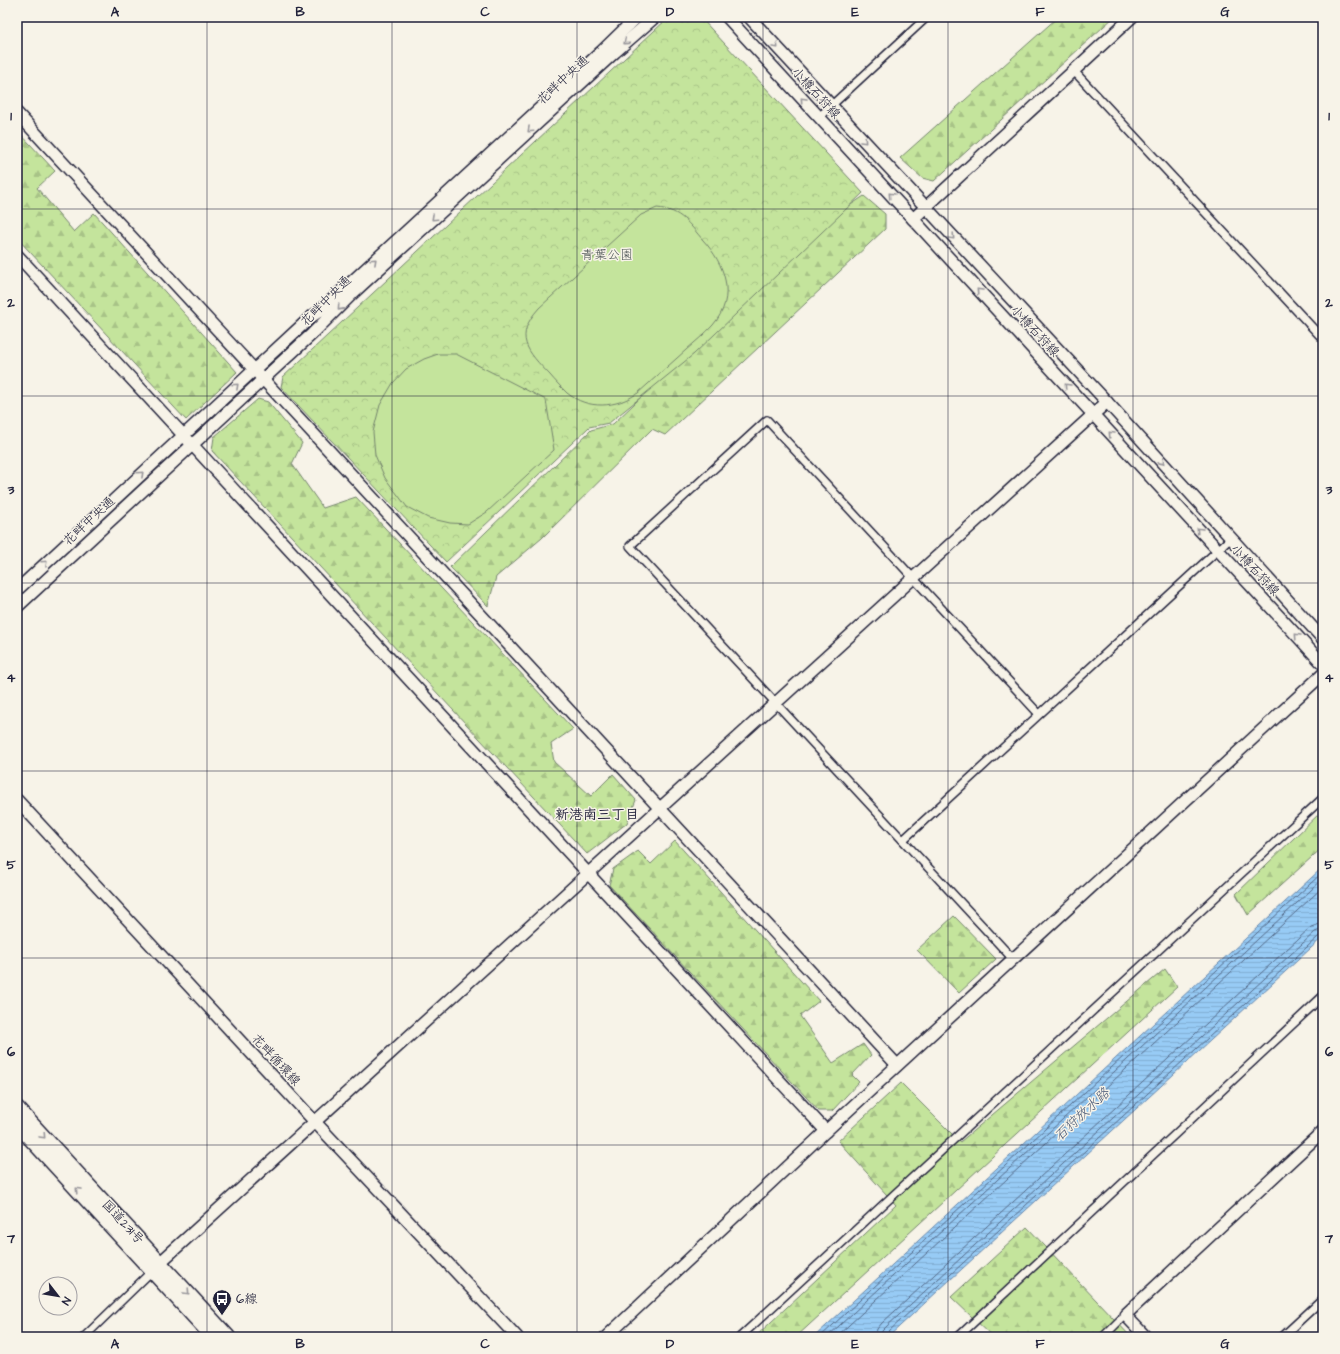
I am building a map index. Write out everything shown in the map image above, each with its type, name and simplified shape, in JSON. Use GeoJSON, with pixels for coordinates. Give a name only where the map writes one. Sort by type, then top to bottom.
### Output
{"type":"FeatureCollection","features":[{"type":"Feature","properties":{"kind":"highway","name":"国道231号"},"geometry":{"type":"LineString","coordinates":[[17,1108],[156,1267],[213,1337]]}},
{"type":"Feature","properties":{"kind":"highway","name":"国道231号"},"geometry":{"type":"LineString","coordinates":[[17,1124],[156,1267],[228,1337]]}},
{"type":"Feature","properties":{"kind":"street","name":"花畔中央通"},"geometry":{"type":"LineString","coordinates":[[17,590],[253,370],[601,52],[636,17]]}},
{"type":"Feature","properties":{"kind":"street","name":"花畔中央通"},"geometry":{"type":"LineString","coordinates":[[17,607],[336,312],[370,277],[655,17]]}},
{"type":"Feature","properties":{"kind":"street","name":"小樽石狩線"},"geometry":{"type":"LineString","coordinates":[[727,17],[1323,664]]}},
{"type":"Feature","properties":{"kind":"street","name":"小樽石狩線"},"geometry":{"type":"LineString","coordinates":[[749,17],[1107,402],[1323,639]]}},
{"type":"Feature","properties":{"kind":"street"},"geometry":{"type":"LineString","coordinates":[[819,117],[927,17]]}},
{"type":"Feature","properties":{"kind":"street"},"geometry":{"type":"LineString","coordinates":[[913,219],[1132,17]]}},
{"type":"Feature","properties":{"kind":"street"},"geometry":{"type":"LineString","coordinates":[[1073,70],[1323,339]]}},
{"type":"Feature","properties":{"kind":"street"},"geometry":{"type":"LineString","coordinates":[[17,113],[897,1065]]}},
{"type":"Feature","properties":{"kind":"street"},"geometry":{"type":"LineString","coordinates":[[17,255],[826,1131]]}},
{"type":"Feature","properties":{"kind":"street"},"geometry":{"type":"LineString","coordinates":[[84,1337],[156,1267],[1107,402]]}},
{"type":"Feature","properties":{"kind":"street"},"geometry":{"type":"LineString","coordinates":[[1013,959],[630,546],[767,420],[1039,714]]}},
{"type":"Feature","properties":{"kind":"street"},"geometry":{"type":"LineString","coordinates":[[903,840],[1231,538]]}},
{"type":"Feature","properties":{"kind":"street"},"geometry":{"type":"LineString","coordinates":[[606,1337],[897,1065],[1323,674]]}},
{"type":"Feature","properties":{"kind":"street"},"geometry":{"type":"LineString","coordinates":[[740,1337],[1323,798]]}},
{"type":"Feature","properties":{"kind":"street","name":"花畔循環線"},"geometry":{"type":"LineString","coordinates":[[17,800],[316,1123],[518,1337]]}},
{"type":"Feature","properties":{"kind":"street"},"geometry":{"type":"LineString","coordinates":[[958,1337],[1323,996]]}},
{"type":"Feature","properties":{"kind":"street"},"geometry":{"type":"LineString","coordinates":[[1103,1337],[1323,1131]]}},
{"type":"Feature","properties":{"kind":"street"},"geometry":{"type":"LineString","coordinates":[[1282,1337],[1323,1299]]}},
{"type":"Feature","properties":{"kind":"street"},"geometry":{"type":"LineString","coordinates":[[1126,1315],[1146,1337]]}},
{"type":"Feature","properties":{"kind":"green space","name":"青葉公園"},"geometry":{"type":"Polygon","coordinates":[[[669,17],[700,17],[863,193],[694,354],[609,423],[589,427],[446,562],[281,387],[283,377],[669,17]]]}},
{"type":"Feature","properties":{"kind":"green space"},"geometry":{"type":"Polygon","coordinates":[[[1058,17],[1114,17],[934,181],[922,178],[900,158],[1058,17]]]}},
{"type":"Feature","properties":{"kind":"green space"},"geometry":{"type":"Polygon","coordinates":[[[17,130],[55,171],[37,188],[74,232],[94,213],[237,372],[186,420],[17,238],[17,130]]]}},
{"type":"Feature","properties":{"kind":"green space"},"geometry":{"type":"Polygon","coordinates":[[[864,196],[885,214],[885,229],[665,435],[652,429],[542,538],[496,577],[488,606],[450,567],[591,430],[613,424],[821,225],[864,196]]]}},
{"type":"Feature","properties":{"kind":"green space"},"geometry":{"type":"Polygon","coordinates":[[[657,208],[665,209],[684,219],[711,249],[722,270],[725,281],[725,303],[713,325],[638,393],[621,402],[611,404],[602,405],[584,402],[567,393],[535,358],[526,343],[525,336],[527,327],[531,318],[539,308],[641,215],[657,208]]]}},
{"type":"Feature","properties":{"kind":"green space"},"geometry":{"type":"Polygon","coordinates":[[[438,354],[456,354],[546,400],[554,450],[487,512],[468,524],[450,523],[428,518],[407,507],[385,478],[375,455],[373,432],[380,405],[393,383],[406,369],[424,359],[438,354]]]}},
{"type":"Feature","properties":{"kind":"green space"},"geometry":{"type":"Polygon","coordinates":[[[258,399],[268,402],[302,443],[292,464],[323,508],[356,497],[573,729],[551,744],[554,762],[591,796],[613,774],[636,800],[627,823],[587,854],[212,451],[214,437],[258,399]]]}},
{"type":"Feature","properties":{"kind":"green space"},"geometry":{"type":"Polygon","coordinates":[[[1323,810],[1323,847],[1248,915],[1236,894],[1323,810]]]}},
{"type":"Feature","properties":{"kind":"green space"},"geometry":{"type":"Polygon","coordinates":[[[675,841],[819,1001],[800,1016],[833,1063],[863,1044],[871,1055],[852,1075],[859,1082],[832,1111],[819,1111],[609,885],[613,869],[638,851],[651,864],[675,841]]]}},
{"type":"Feature","properties":{"kind":"green space"},"geometry":{"type":"Polygon","coordinates":[[[954,916],[996,959],[959,993],[917,950],[954,916]]]}},
{"type":"Feature","properties":{"kind":"green space"},"geometry":{"type":"Polygon","coordinates":[[[1165,969],[1177,987],[796,1337],[755,1337],[896,1205],[838,1141],[901,1083],[960,1142],[1165,969]]]}},
{"type":"Feature","properties":{"kind":"green space"},"geometry":{"type":"Polygon","coordinates":[[[1027,1227],[1131,1337],[993,1337],[951,1297],[1027,1227]]]}},
{"type":"Feature","properties":{"kind":"water","name":"石狩放水路"},"geometry":{"type":"Polygon","coordinates":[[[1323,867],[1323,937],[888,1337],[814,1337],[1323,867]]]}},
{"type":"Feature","properties":{"kind":"place","name":"6線"},"geometry":{"type":"Point","coordinates":[222,1316]}},
{"type":"Feature","properties":{"kind":"district","name":"新港南三丁目"},"geometry":{"type":"Point","coordinates":[597,815]}}]}
